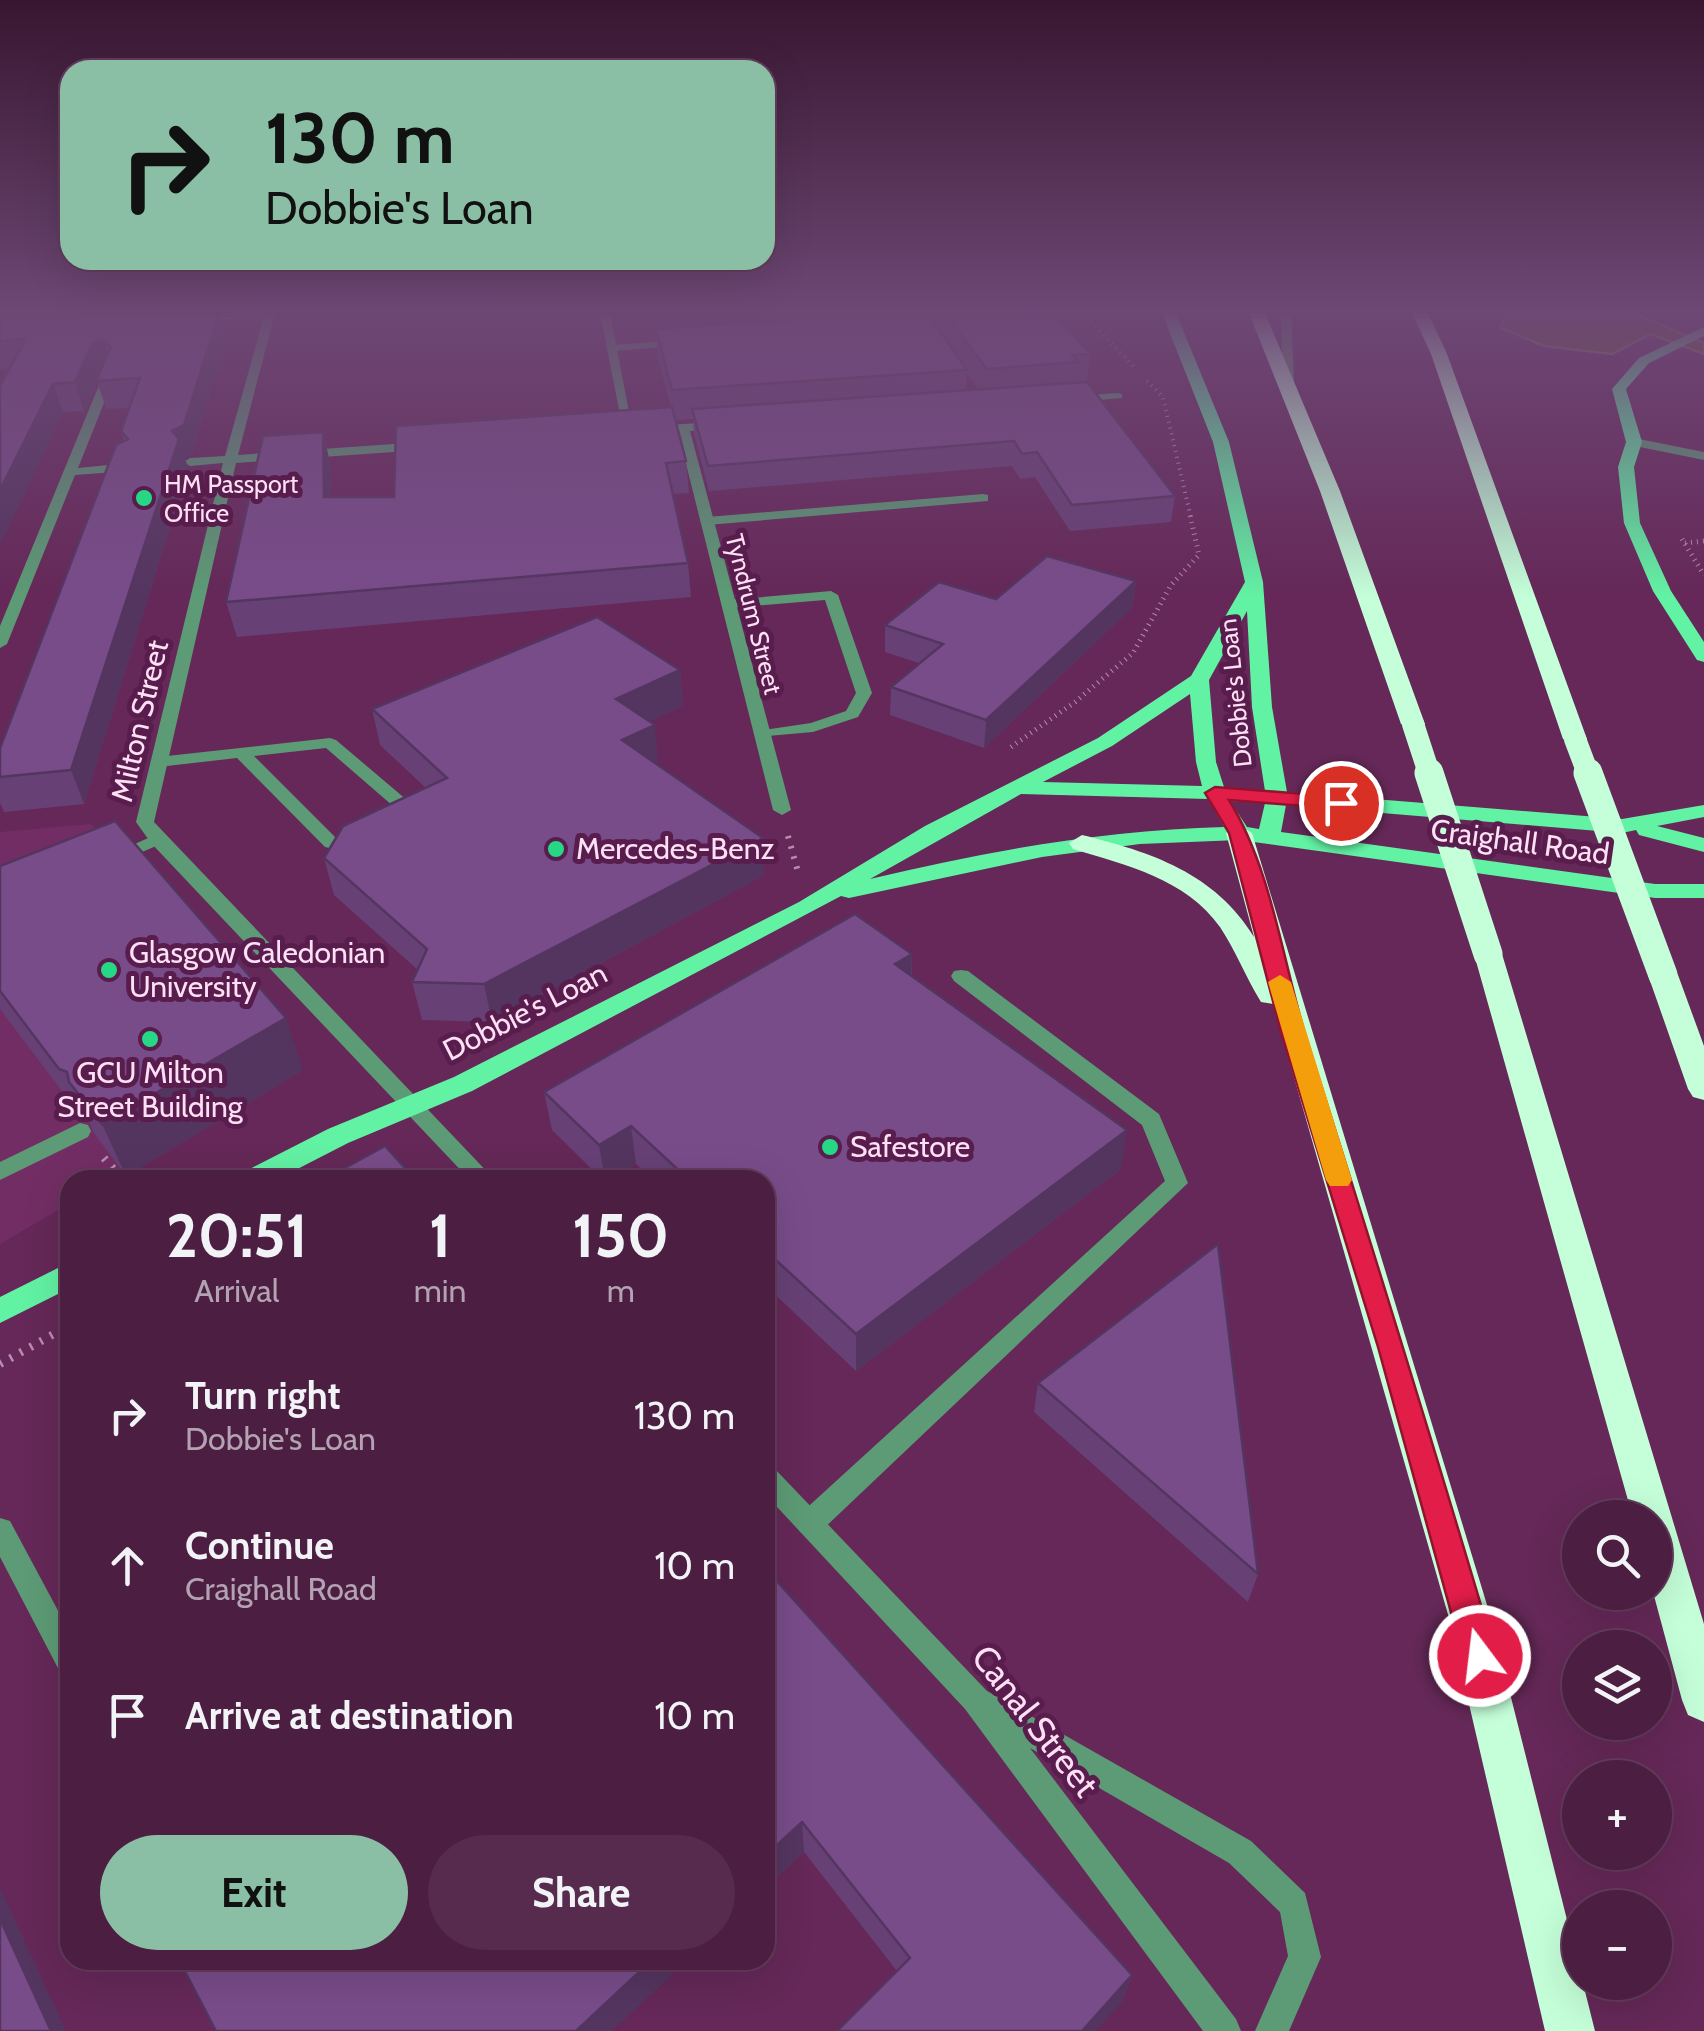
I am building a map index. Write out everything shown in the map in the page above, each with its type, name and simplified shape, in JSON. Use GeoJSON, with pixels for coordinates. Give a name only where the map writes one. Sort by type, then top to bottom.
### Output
{"type":"FeatureCollection","features":[{"type":"Feature","properties":{"kind":"highway"},"geometry":{"type":"LineString","coordinates":[[1297,408],[1412,724],[1488,954],[1648,1500]]}},
{"type":"Feature","properties":{"kind":"highway"},"geometry":{"type":"LineString","coordinates":[[1457,408],[1704,1089]]}},
{"type":"Feature","properties":{"kind":"highway"},"geometry":{"type":"LineString","coordinates":[[1239,833],[1293,1032],[1392,1347],[1471,1621],[1525,1828],[1570,2031]]}},
{"type":"Feature","properties":{"kind":"highway"},"geometry":{"type":"LineString","coordinates":[[1082,842],[1139,861],[1201,891],[1222,910],[1293,1032]]}},
{"type":"Feature","properties":{"kind":"highway"},"geometry":{"type":"LineString","coordinates":[[1672,1585],[1704,1700]]}},
{"type":"Feature","properties":{"kind":"main road","name":"Dobbie's Loan"},"geometry":{"type":"LineString","coordinates":[[816,902],[962,863],[1082,842],[1184,833],[1268,835],[1277,798],[1262,707],[1254,582],[1221,442],[1207,408]]}},
{"type":"Feature","properties":{"kind":"main road"},"geometry":{"type":"LineString","coordinates":[[1624,408],[1634,442],[1626,467],[1632,523],[1662,592],[1704,656]]}},
{"type":"Feature","properties":{"kind":"main road","name":"Dobbie's Loan"},"geometry":{"type":"LineString","coordinates":[[272,1170],[338,1136],[463,1084],[816,902],[934,831],[1105,742],[1199,680],[1254,582]]}},
{"type":"Feature","properties":{"kind":"main road","name":"Dobbie's Loan"},"geometry":{"type":"LineString","coordinates":[[1199,680],[1201,736],[1215,793],[1239,833]]}},
{"type":"Feature","properties":{"kind":"main road","name":"Dobbie's Loan"},"geometry":{"type":"LineString","coordinates":[[1022,788],[1277,798]]}},
{"type":"Feature","properties":{"kind":"main road","name":"Craighall Road"},"geometry":{"type":"LineString","coordinates":[[1277,798],[1622,826],[1704,811]]}},
{"type":"Feature","properties":{"kind":"main road"},"geometry":{"type":"LineString","coordinates":[[1622,826],[1668,832],[1704,845]]}},
{"type":"Feature","properties":{"kind":"main road","name":"Craighall Road"},"geometry":{"type":"LineString","coordinates":[[1268,835],[1655,892],[1704,891]]}},
{"type":"Feature","properties":{"kind":"main road"},"geometry":{"type":"LineString","coordinates":[[0,1312],[60,1279]]}},
{"type":"Feature","properties":{"kind":"street"},"geometry":{"type":"LineString","coordinates":[[0,644],[96,408]]}},
{"type":"Feature","properties":{"kind":"street","name":"Milton Street"},"geometry":{"type":"LineString","coordinates":[[245,408],[145,822],[156,839],[413,1106]]}},
{"type":"Feature","properties":{"kind":"street"},"geometry":{"type":"LineString","coordinates":[[625,408],[629,430]]}},
{"type":"Feature","properties":{"kind":"street"},"geometry":{"type":"LineString","coordinates":[[610,432],[723,426]]}},
{"type":"Feature","properties":{"kind":"street","name":"Tyndrum Street"},"geometry":{"type":"LineString","coordinates":[[683,428],[782,810]]}},
{"type":"Feature","properties":{"kind":"street"},"geometry":{"type":"LineString","coordinates":[[1634,442],[1704,456]]}},
{"type":"Feature","properties":{"kind":"street"},"geometry":{"type":"LineString","coordinates":[[190,462],[439,445]]}},
{"type":"Feature","properties":{"kind":"street"},"geometry":{"type":"LineString","coordinates":[[70,472],[128,467]]}},
{"type":"Feature","properties":{"kind":"street"},"geometry":{"type":"LineString","coordinates":[[707,522],[983,498]]}},
{"type":"Feature","properties":{"kind":"street"},"geometry":{"type":"LineString","coordinates":[[728,604],[832,594],[864,693],[852,714],[813,728],[762,734]]}},
{"type":"Feature","properties":{"kind":"street"},"geometry":{"type":"LineString","coordinates":[[158,762],[330,743],[402,806],[388,828],[366,840],[343,846],[330,844],[240,753]]}},
{"type":"Feature","properties":{"kind":"street"},"geometry":{"type":"LineString","coordinates":[[87,869],[156,839]]}},
{"type":"Feature","properties":{"kind":"street"},"geometry":{"type":"LineString","coordinates":[[810,1523],[1177,1183],[1151,1120],[961,976]]}},
{"type":"Feature","properties":{"kind":"street"},"geometry":{"type":"LineString","coordinates":[[413,1106],[474,1170]]}},
{"type":"Feature","properties":{"kind":"street"},"geometry":{"type":"LineString","coordinates":[[0,1172],[80,1131]]}},
{"type":"Feature","properties":{"kind":"street","name":"Canal Street"},"geometry":{"type":"LineString","coordinates":[[775,1486],[975,1699],[1224,2031]]}},
{"type":"Feature","properties":{"kind":"street"},"geometry":{"type":"LineString","coordinates":[[0,1530],[60,1643]]}},
{"type":"Feature","properties":{"kind":"street"},"geometry":{"type":"LineString","coordinates":[[975,1699],[1240,1852],[1294,1904],[1305,1957],[1272,2031]]}},
{"type":"Feature","properties":{"kind":"path"},"geometry":{"type":"LineString","coordinates":[[997,758],[1075,702],[1133,653],[1171,585],[1199,554],[1165,408]]}},
{"type":"Feature","properties":{"kind":"path"},"geometry":{"type":"LineString","coordinates":[[1678,529],[1704,575]]}},
{"type":"Feature","properties":{"kind":"path"},"geometry":{"type":"LineString","coordinates":[[1684,543],[1704,541]]}},
{"type":"Feature","properties":{"kind":"path"},"geometry":{"type":"LineString","coordinates":[[782,810],[797,868],[816,902]]}},
{"type":"Feature","properties":{"kind":"path"},"geometry":{"type":"LineString","coordinates":[[797,868],[809,861]]}},
{"type":"Feature","properties":{"kind":"path"},"geometry":{"type":"LineString","coordinates":[[0,1364],[60,1331]]}},
{"type":"Feature","properties":{"kind":"shaded area","name":"Glasgow Caledonian University"},"geometry":{"type":"Polygon","coordinates":[[[91,824],[303,1070],[128,1170],[60,1170],[60,1209],[0,1244],[0,832],[91,824]]]}},
{"type":"Feature","properties":{"kind":"building"},"geometry":{"type":"Polygon","coordinates":[[[0,408],[41,408],[0,490],[0,408]]]}},
{"type":"Feature","properties":{"kind":"building"},"geometry":{"type":"Polygon","coordinates":[[[129,408],[189,408],[184,425],[172,431],[179,439],[71,770],[0,777],[0,748],[116,445],[128,439],[121,431],[129,408]]]}},
{"type":"Feature","properties":{"kind":"building"},"geometry":{"type":"Polygon","coordinates":[[[672,408],[686,461],[666,463],[688,563],[226,602],[263,436],[323,432],[324,497],[394,497],[396,426],[672,408]]]}},
{"type":"Feature","properties":{"kind":"building"},"geometry":{"type":"Polygon","coordinates":[[[1107,408],[1175,496],[1072,505],[1037,452],[1022,454],[1014,441],[708,466],[692,409],[1107,408]]]}},
{"type":"Feature","properties":{"kind":"building"},"geometry":{"type":"Polygon","coordinates":[[[1047,556],[1136,581],[986,720],[891,687],[943,644],[885,625],[939,582],[996,599],[1047,556]]]}},
{"type":"Feature","properties":{"kind":"building","name":"Mercedes-Benz"},"geometry":{"type":"Polygon","coordinates":[[[597,617],[680,670],[616,699],[655,725],[622,740],[763,838],[484,984],[412,982],[427,949],[324,858],[343,826],[447,778],[372,709],[597,617]]]}},
{"type":"Feature","properties":{"kind":"building","name":"Glasgow Caledonian University"},"geometry":{"type":"Polygon","coordinates":[[[115,821],[286,1018],[102,1124],[69,1082],[67,1072],[59,1069],[0,991],[0,866],[115,821]]]}},
{"type":"Feature","properties":{"kind":"building","name":"Safestore"},"geometry":{"type":"Polygon","coordinates":[[[855,914],[912,954],[895,964],[1127,1130],[856,1334],[775,1259],[775,1170],[678,1170],[631,1126],[599,1145],[544,1092],[855,914]]]}},
{"type":"Feature","properties":{"kind":"building"},"geometry":{"type":"Polygon","coordinates":[[[385,1146],[407,1170],[341,1170],[385,1146]]]}},
{"type":"Feature","properties":{"kind":"building"},"geometry":{"type":"Polygon","coordinates":[[[1218,1244],[1258,1574],[1038,1383],[1218,1244]]]}},
{"type":"Feature","properties":{"kind":"building"},"geometry":{"type":"Polygon","coordinates":[[[775,1579],[1132,1975],[1082,2031],[837,2031],[910,1958],[802,1822],[775,1847],[775,1579]]]}},
{"type":"Feature","properties":{"kind":"building"},"geometry":{"type":"Polygon","coordinates":[[[0,1919],[51,2031],[0,2031],[0,1919]]]}},
{"type":"Feature","properties":{"kind":"building"},"geometry":{"type":"Polygon","coordinates":[[[184,1970],[641,1970],[576,2031],[216,2031],[184,1970]]]}},
{"type":"Feature","properties":{"kind":"slow traffic"},"geometry":{"type":"LineString","coordinates":[[1280,982],[1339,1180]]}},
{"type":"Feature","properties":{"kind":"place","name":"HM Passport Office"},"geometry":{"type":"Point","coordinates":[144,498]}},
{"type":"Feature","properties":{"kind":"place","name":"Mercedes-Benz"},"geometry":{"type":"Point","coordinates":[556,849]}},
{"type":"Feature","properties":{"kind":"place","name":"Glasgow Caledonian University"},"geometry":{"type":"Point","coordinates":[109,970]}},
{"type":"Feature","properties":{"kind":"place","name":"GCU Milton Street Building"},"geometry":{"type":"Point","coordinates":[150,1039]}},
{"type":"Feature","properties":{"kind":"place","name":"Safestore"},"geometry":{"type":"Point","coordinates":[830,1147]}},
{"type":"Feature","properties":{"kind":"route"},"geometry":{"type":"LineString","coordinates":[[1341,803],[1215,793],[1239,833],[1293,1032],[1392,1347],[1480,1656]]}}]}
